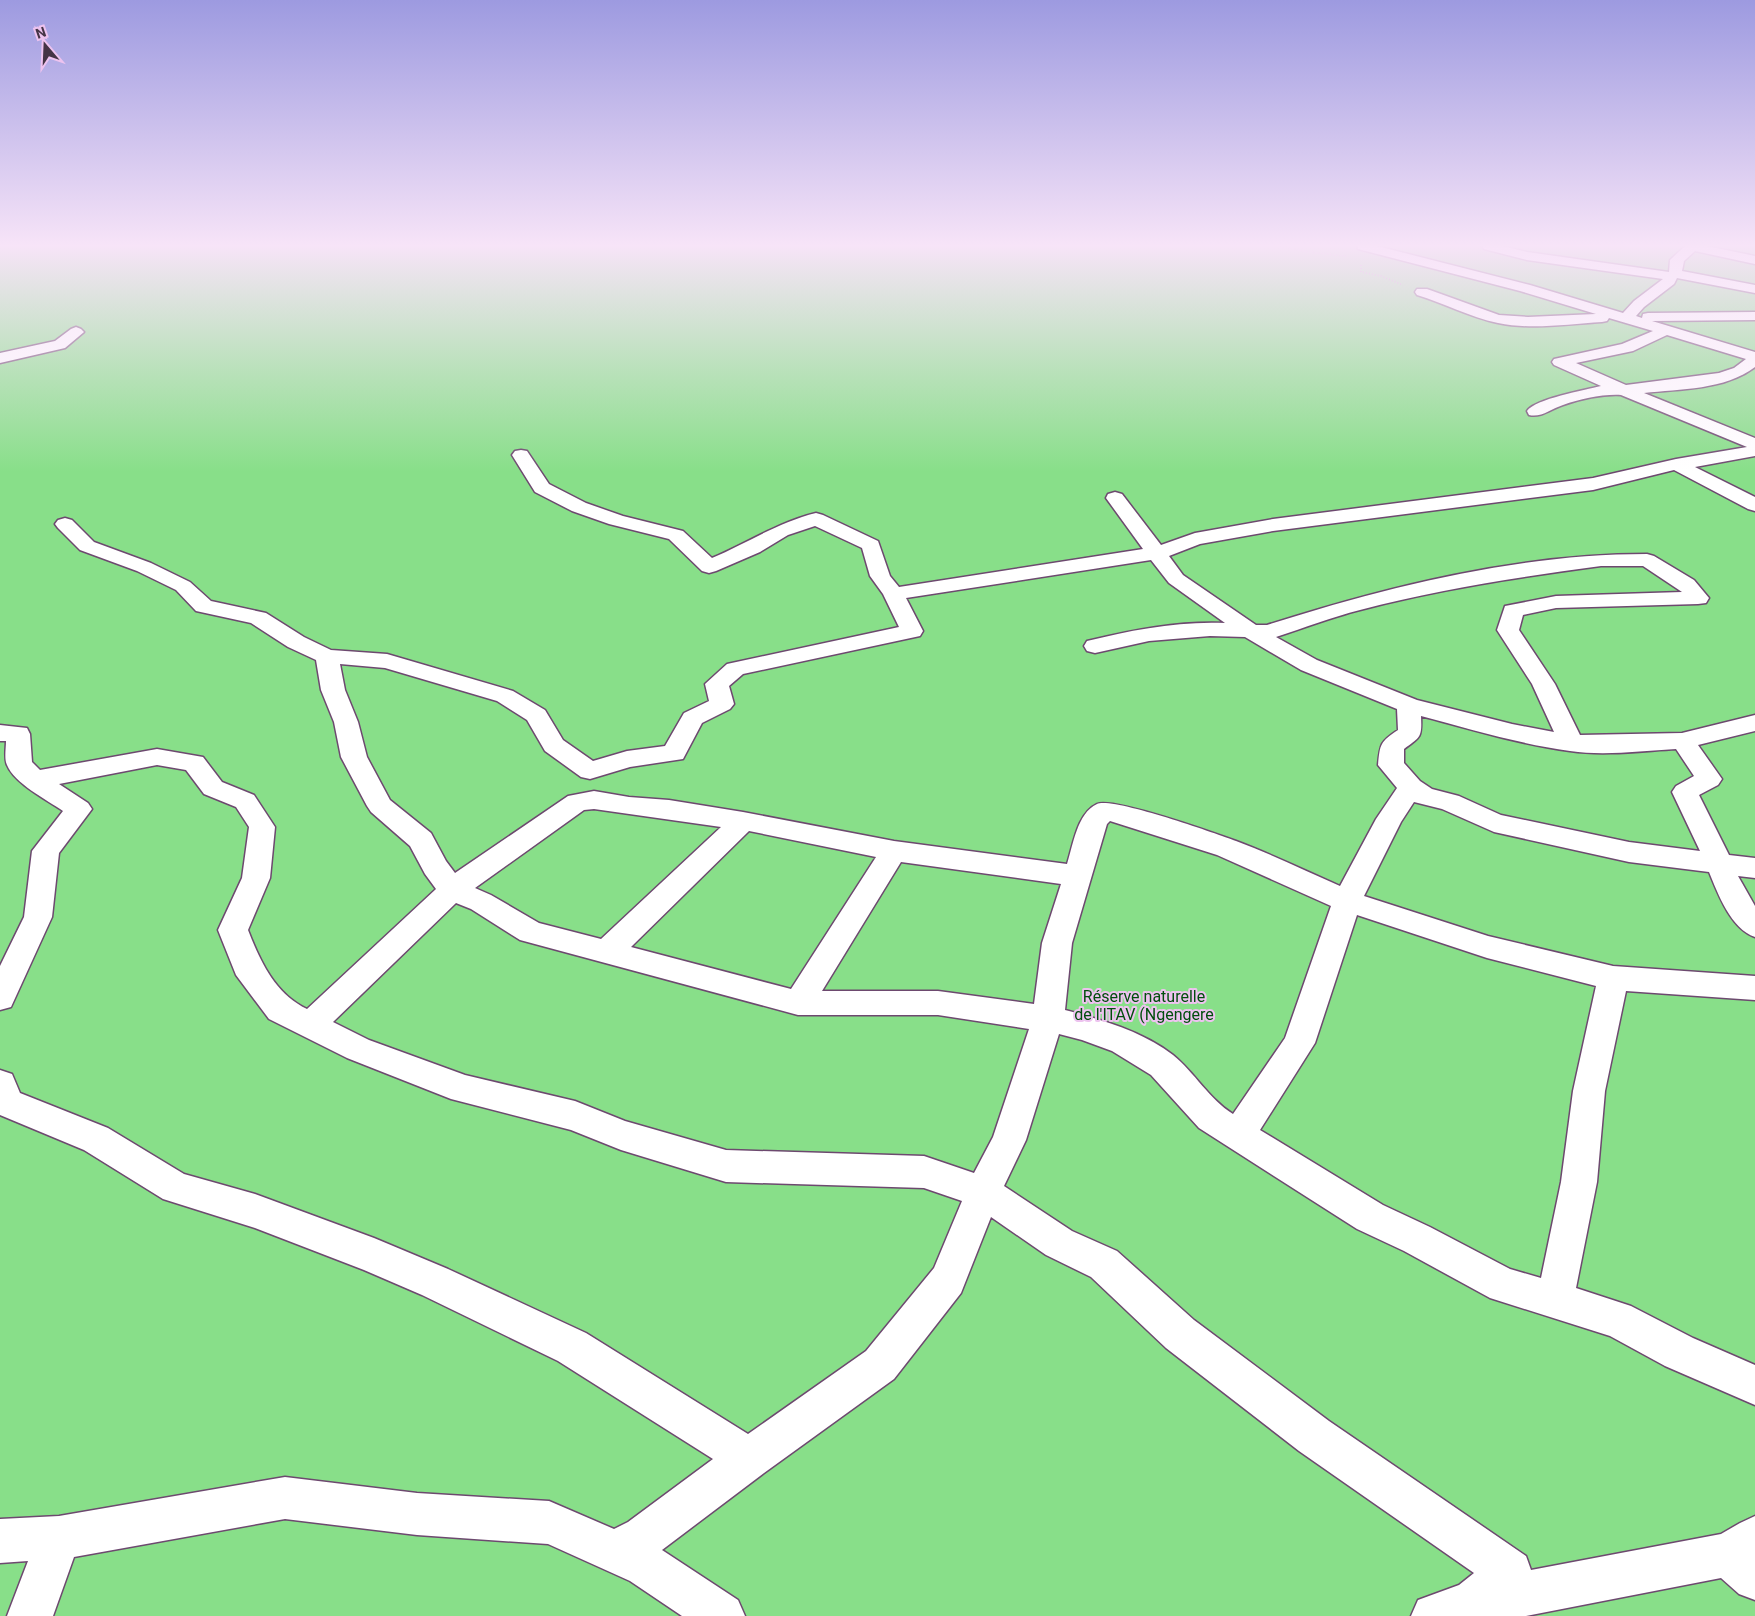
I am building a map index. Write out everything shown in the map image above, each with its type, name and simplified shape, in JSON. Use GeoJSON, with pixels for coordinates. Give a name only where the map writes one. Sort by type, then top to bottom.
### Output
{"type":"FeatureCollection","features":[{"type":"Feature","properties":{"kind":"street"},"geometry":{"type":"LineString","coordinates":[[1639,321],[1755,358]]}},
{"type":"Feature","properties":{"kind":"street"},"geometry":{"type":"LineString","coordinates":[[1665,330],[1640,343],[1592,357],[1560,362],[1755,444]]}},
{"type":"Feature","properties":{"kind":"street"},"geometry":{"type":"LineString","coordinates":[[0,358],[60,345],[76,332]]}},
{"type":"Feature","properties":{"kind":"street"},"geometry":{"type":"LineString","coordinates":[[1535,411],[1556,402],[1607,389],[1624,390],[1697,382],[1723,377],[1740,371],[1755,358]]}},
{"type":"Feature","properties":{"kind":"street"},"geometry":{"type":"LineString","coordinates":[[893,594],[1158,553],[1195,539],[1273,525],[1593,484],[1676,464],[1755,451]]}},
{"type":"Feature","properties":{"kind":"street"},"geometry":{"type":"LineString","coordinates":[[65,524],[87,546],[144,567],[183,586],[204,606],[258,618],[296,642],[327,656],[387,661],[505,696],[536,715],[554,745],[590,770],[628,759],[674,753],[693,718],[722,704],[717,684],[735,669],[912,631],[893,594],[880,576],[871,545],[816,519],[781,531],[754,548],[709,567],[676,535],[598,514],[579,507],[542,488],[520,455]]}},
{"type":"Feature","properties":{"kind":"street"},"geometry":{"type":"LineString","coordinates":[[1676,464],[1755,505]]}},
{"type":"Feature","properties":{"kind":"street"},"geometry":{"type":"LineString","coordinates":[[1115,498],[1176,579],[1250,631],[1309,665],[1409,705],[1512,732],[1570,743],[1606,744],[1683,741],[1744,725],[1755,743]]}},
{"type":"Feature","properties":{"kind":"street"},"geometry":{"type":"LineString","coordinates":[[1095,646],[1149,634],[1210,629],[1268,632],[1352,604],[1470,578],[1601,560],[1647,560],[1688,584],[1698,598],[1556,602],[1513,611],[1508,630],[1525,653],[1560,714],[1570,743]]}},
{"type":"Feature","properties":{"kind":"street"},"geometry":{"type":"LineString","coordinates":[[327,656],[333,690],[346,722],[354,757],[380,806],[421,840],[435,868],[452,890],[481,902],[530,932],[798,1003],[938,1003],[1048,1018],[1086,1028],[1123,1042],[1162,1065],[1211,1118],[1370,1218],[1417,1239],[1503,1285],[1617,1319],[1679,1352],[1755,1385]]}},
{"type":"Feature","properties":{"kind":"street"},"geometry":{"type":"LineString","coordinates":[[1409,705],[1410,733],[1392,746],[1391,765],[1411,787],[1424,796],[1450,802],[1494,823],[1629,852],[1718,865],[1755,868]]}},
{"type":"Feature","properties":{"kind":"street"},"geometry":{"type":"LineString","coordinates":[[0,733],[18,734],[19,764],[34,780],[80,809],[46,851],[38,917],[0,998]]}},
{"type":"Feature","properties":{"kind":"street"},"geometry":{"type":"LineString","coordinates":[[1683,741],[1709,780],[1685,792],[1708,839],[1718,865],[1745,915],[1755,926]]}},
{"type":"Feature","properties":{"kind":"street"},"geometry":{"type":"LineString","coordinates":[[34,780],[157,758],[194,763],[213,788],[245,801],[262,827],[256,878],[233,930],[247,967],[280,1010],[358,1049],[463,1089],[574,1116],[621,1135],[726,1166],[924,1172],[984,1192],[1058,1243],[1104,1264],[1180,1334],[1314,1436],[1510,1572],[1453,1610]]}},
{"type":"Feature","properties":{"kind":"street"},"geometry":{"type":"LineString","coordinates":[[1238,1135],[1299,1043],[1347,901],[1388,819],[1411,787]]}},
{"type":"Feature","properties":{"kind":"street"},"geometry":{"type":"LineString","coordinates":[[310,1025],[452,890],[577,802],[594,800],[743,821],[894,851],[1079,876]]}},
{"type":"Feature","properties":{"kind":"street"},"geometry":{"type":"LineString","coordinates":[[616,1552],[643,1537],[749,1458],[880,1365],[948,1280],[984,1192],[1009,1140],[1048,1018],[1057,943],[1095,820],[1105,811],[1132,817],[1227,848],[1347,901],[1487,947],[1613,978],[1755,988]]}},
{"type":"Feature","properties":{"kind":"street"},"geometry":{"type":"LineString","coordinates":[[607,952],[743,821]]}},
{"type":"Feature","properties":{"kind":"street"},"geometry":{"type":"LineString","coordinates":[[798,1003],[894,851]]}},
{"type":"Feature","properties":{"kind":"street"},"geometry":{"type":"LineString","coordinates":[[1556,1301],[1579,1182],[1589,1090],[1613,978]]}},
{"type":"Feature","properties":{"kind":"street"},"geometry":{"type":"LineString","coordinates":[[0,1084],[8,1103],[96,1139],[176,1188],[255,1211],[374,1256],[435,1282],[572,1347],[749,1458]]}},
{"type":"Feature","properties":{"kind":"street"},"geometry":{"type":"LineString","coordinates":[[0,1542],[59,1538],[284,1498],[417,1514],[549,1523],[646,1565],[722,1616]]}},
{"type":"Feature","properties":{"kind":"street"},"geometry":{"type":"LineString","coordinates":[[30,1616],[59,1538]]}},
{"type":"Feature","properties":{"kind":"street"},"geometry":{"type":"LineString","coordinates":[[1453,1610],[1746,1557]]}},
{"type":"Feature","properties":{"kind":"green space","name":"Réserve naturelle de l'ITAV (Ngengere"},"geometry":{"type":"Polygon","coordinates":[[[0,321],[1755,321],[1755,1616],[0,1616],[0,321]]]}}]}
